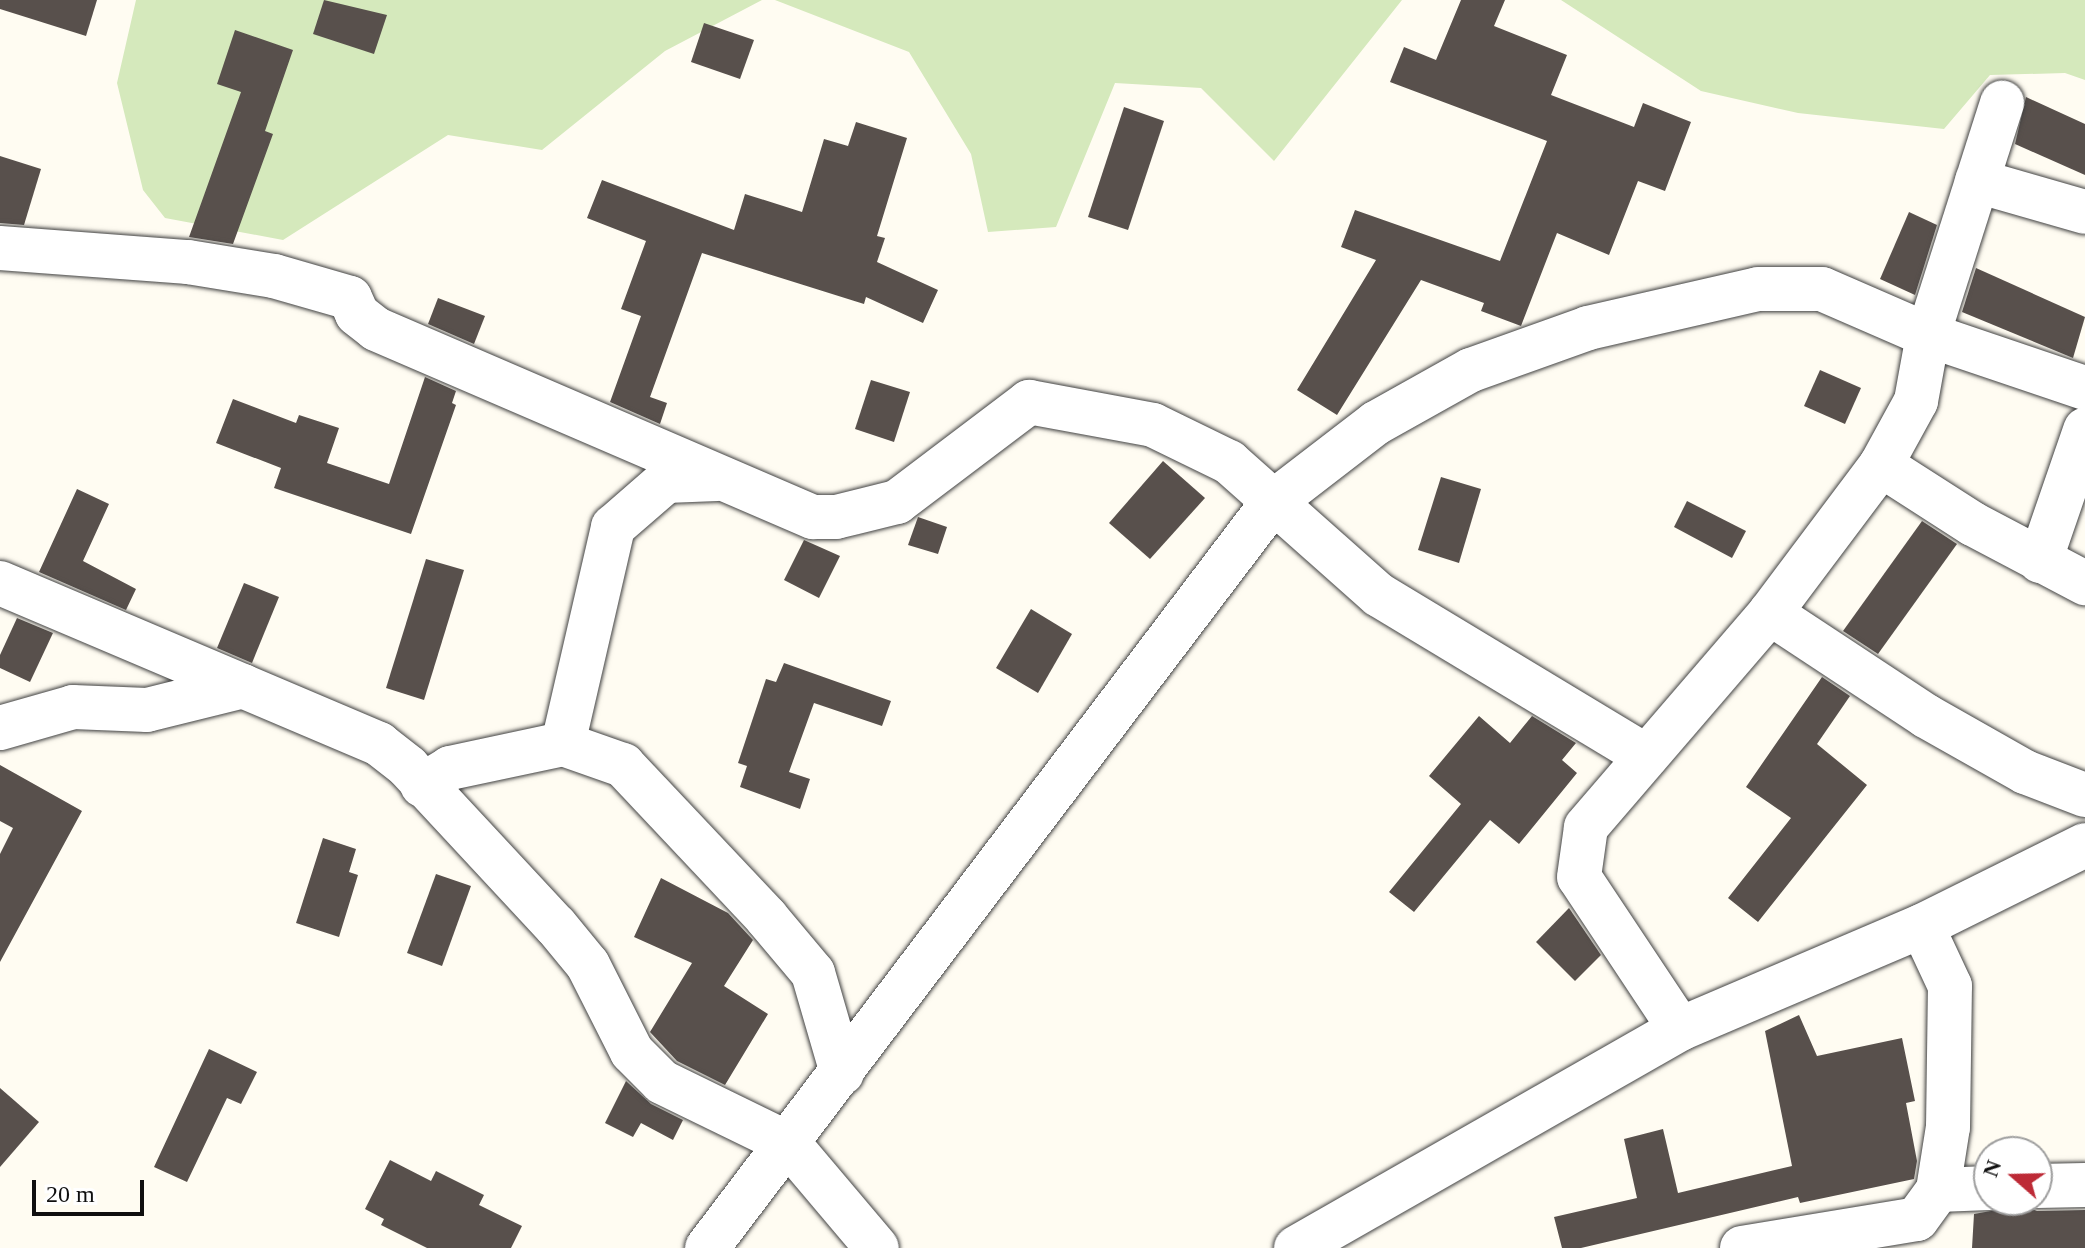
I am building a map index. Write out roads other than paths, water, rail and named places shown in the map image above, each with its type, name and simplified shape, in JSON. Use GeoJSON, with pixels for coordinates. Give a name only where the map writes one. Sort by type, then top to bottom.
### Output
{"type":"FeatureCollection","features":[{"type":"Feature","properties":{"kind":"street"},"geometry":{"type":"LineString","coordinates":[[1680,1029],[1579,877],[1586,827],[1770,613],[1881,465],[1916,401],[1928,335],[2002,103]]}},
{"type":"Feature","properties":{"kind":"street"},"geometry":{"type":"LineString","coordinates":[[1977,181],[2085,212]]}},
{"type":"Feature","properties":{"kind":"street"},"geometry":{"type":"LineString","coordinates":[[0,248],[188,262],[274,276],[350,298],[357,314],[376,329],[813,517],[861,512],[897,502],[932,479],[1012,409],[1029,402],[1051,402],[1153,425],[1229,462],[1379,595],[1646,756]]}},
{"type":"Feature","properties":{"kind":"street"},"geometry":{"type":"LineString","coordinates":[[707,1248],[789,1144],[1272,503],[1376,423],[1471,370],[1588,328],[1758,289],[1822,289],[1928,335],[2085,388]]}},
{"type":"Feature","properties":{"kind":"street"},"geometry":{"type":"LineString","coordinates":[[2040,561],[2085,430]]}},
{"type":"Feature","properties":{"kind":"street"},"geometry":{"type":"LineString","coordinates":[[1881,465],[2040,561],[2085,583]]}},
{"type":"Feature","properties":{"kind":"street"},"geometry":{"type":"LineString","coordinates":[[563,744],[613,527],[666,481],[724,479]]}},
{"type":"Feature","properties":{"kind":"street"},"geometry":{"type":"LineString","coordinates":[[0,583],[379,744],[422,785],[588,965],[632,1052],[662,1082],[789,1144],[877,1248]]}},
{"type":"Feature","properties":{"kind":"street"},"geometry":{"type":"LineString","coordinates":[[1770,613],[1926,716],[2025,772],[2085,795]]}},
{"type":"Feature","properties":{"kind":"street"},"geometry":{"type":"LineString","coordinates":[[0,728],[73,707],[147,710],[243,686]]}},
{"type":"Feature","properties":{"kind":"street"},"geometry":{"type":"LineString","coordinates":[[422,785],[450,768],[563,744],[623,765],[813,973],[842,1073]]}},
{"type":"Feature","properties":{"kind":"street"},"geometry":{"type":"LineString","coordinates":[[1296,1248],[1680,1029],[1922,926],[2085,845]]}},
{"type":"Feature","properties":{"kind":"street"},"geometry":{"type":"LineString","coordinates":[[1742,1248],[1917,1219],[1938,1190],[1948,1127],[1950,986],[1922,926]]}},
{"type":"Feature","properties":{"kind":"street"},"geometry":{"type":"LineString","coordinates":[[2053,1186],[2085,1185]]}},
{"type":"Feature","properties":{"kind":"street"},"geometry":{"type":"LineString","coordinates":[[1938,1190],[1973,1189]]}}]}
